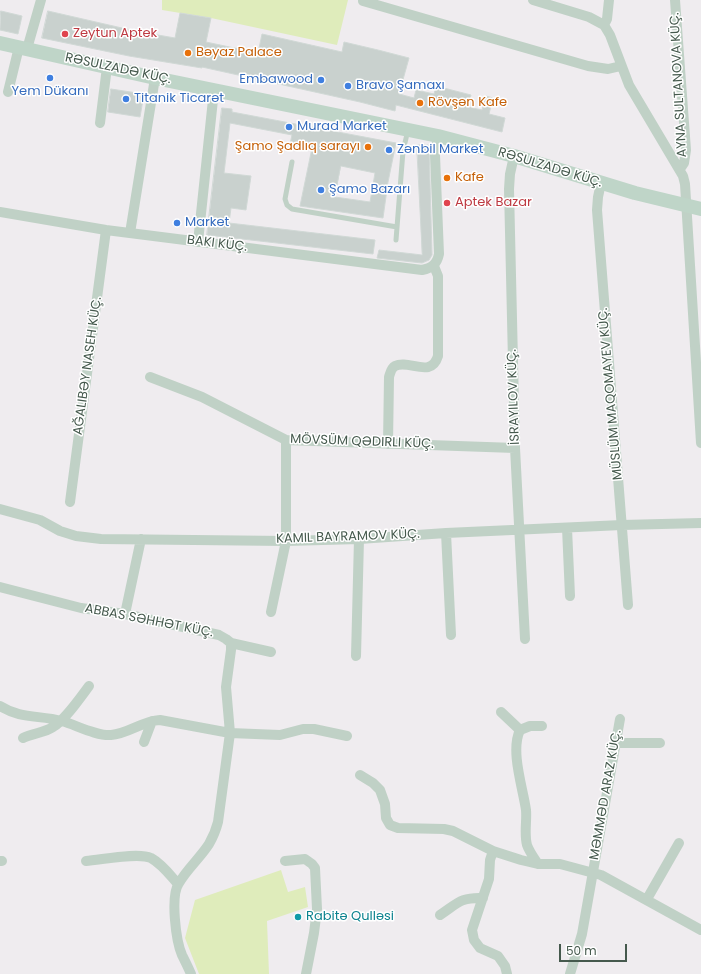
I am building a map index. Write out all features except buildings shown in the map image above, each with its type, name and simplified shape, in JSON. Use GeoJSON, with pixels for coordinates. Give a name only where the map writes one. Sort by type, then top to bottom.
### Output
{"type":"FeatureCollection","features":[{"type":"Feature","properties":{"kind":"street"},"geometry":{"type":"LineString","coordinates":[[8,92],[41,0]]}},
{"type":"Feature","properties":{"kind":"street"},"geometry":{"type":"LineString","coordinates":[[532,0],[589,17],[604,25],[610,35],[621,66],[632,90],[680,170],[685,184],[701,443]]}},
{"type":"Feature","properties":{"kind":"street"},"geometry":{"type":"LineString","coordinates":[[604,25],[607,19],[609,0]]}},
{"type":"Feature","properties":{"kind":"street","name":"AYNA SULTANOVA KÜÇ."},"geometry":{"type":"LineString","coordinates":[[675,0],[686,150],[684,163],[680,170]]}},
{"type":"Feature","properties":{"kind":"street"},"geometry":{"type":"LineString","coordinates":[[364,1],[588,66],[608,69],[621,66]]}},
{"type":"Feature","properties":{"kind":"street","name":"RƏSULZADƏ KÜÇ."},"geometry":{"type":"LineString","coordinates":[[0,43],[155,78],[438,136],[514,156],[601,183],[701,209]]}},
{"type":"Feature","properties":{"kind":"street"},"geometry":{"type":"LineString","coordinates":[[100,123],[107,67]]}},
{"type":"Feature","properties":{"kind":"street"},"geometry":{"type":"LineString","coordinates":[[130,233],[155,78]]}},
{"type":"Feature","properties":{"kind":"street"},"geometry":{"type":"LineString","coordinates":[[198,242],[214,90]]}},
{"type":"Feature","properties":{"kind":"street"},"geometry":{"type":"LineString","coordinates":[[0,212],[106,230],[422,270],[434,266],[439,254],[435,156],[438,136]]}},
{"type":"Feature","properties":{"kind":"street"},"geometry":{"type":"LineString","coordinates":[[514,156],[510,174],[509,189],[515,448],[525,638]]}},
{"type":"Feature","properties":{"kind":"street","name":"MÜSLÜM MAQOMAYEV KÜÇ."},"geometry":{"type":"LineString","coordinates":[[601,183],[597,210],[628,605]]}},
{"type":"Feature","properties":{"kind":"street","name":"AĞALIBƏY NASEH KÜÇ."},"geometry":{"type":"LineString","coordinates":[[70,502],[106,230]]}},
{"type":"Feature","properties":{"kind":"street"},"geometry":{"type":"LineString","coordinates":[[388,444],[389,377],[392,369],[395,366],[402,365],[424,367],[431,366],[436,362],[438,356],[438,276],[434,266]]}},
{"type":"Feature","properties":{"kind":"street","name":"MÖVSÜM QƏDIRLI KÜÇ."},"geometry":{"type":"LineString","coordinates":[[150,377],[202,397],[286,440],[515,448]]}},
{"type":"Feature","properties":{"kind":"street"},"geometry":{"type":"LineString","coordinates":[[271,612],[286,541],[286,440]]}},
{"type":"Feature","properties":{"kind":"street","name":"KAMIL BAYRAMOV KÜÇ."},"geometry":{"type":"LineString","coordinates":[[0,509],[40,520],[60,531],[76,536],[101,539],[286,541],[359,539],[446,533],[622,525],[701,523]]}},
{"type":"Feature","properties":{"kind":"street"},"geometry":{"type":"LineString","coordinates":[[567,528],[570,596]]}},
{"type":"Feature","properties":{"kind":"street"},"geometry":{"type":"LineString","coordinates":[[446,533],[451,635]]}},
{"type":"Feature","properties":{"kind":"street"},"geometry":{"type":"LineString","coordinates":[[124,614],[141,539]]}},
{"type":"Feature","properties":{"kind":"street"},"geometry":{"type":"LineString","coordinates":[[356,656],[359,539]]}},
{"type":"Feature","properties":{"kind":"street","name":"ABBAS SƏHHƏT KÜÇ."},"geometry":{"type":"LineString","coordinates":[[0,587],[81,608],[124,614],[219,635],[226,638],[231,643],[226,687],[230,733],[218,822],[208,846],[178,884],[175,892],[174,902],[178,942],[191,974]]}},
{"type":"Feature","properties":{"kind":"street"},"geometry":{"type":"LineString","coordinates":[[231,643],[272,652]]}},
{"type":"Feature","properties":{"kind":"street"},"geometry":{"type":"LineString","coordinates":[[23,738],[29,735],[44,732],[54,727],[61,721],[89,686]]}},
{"type":"Feature","properties":{"kind":"street"},"geometry":{"type":"LineString","coordinates":[[0,706],[12,713],[61,721],[106,735],[122,733],[152,720],[160,720],[230,733],[280,735],[314,729],[347,736]]}},
{"type":"Feature","properties":{"kind":"street"},"geometry":{"type":"LineString","coordinates":[[501,712],[520,730]]}},
{"type":"Feature","properties":{"kind":"street","name":"MƏMMƏD ARAZ KÜÇ."},"geometry":{"type":"LineString","coordinates":[[571,974],[582,934],[620,719]]}},
{"type":"Feature","properties":{"kind":"street"},"geometry":{"type":"LineString","coordinates":[[144,742],[152,720]]}},
{"type":"Feature","properties":{"kind":"street"},"geometry":{"type":"LineString","coordinates":[[538,864],[527,846],[526,811],[516,751],[516,737],[520,730],[530,726],[542,726]]}},
{"type":"Feature","properties":{"kind":"street"},"geometry":{"type":"LineString","coordinates":[[616,744],[660,743]]}},
{"type":"Feature","properties":{"kind":"street","name":"MƏMMƏD ARAZ KÜÇ."},"geometry":{"type":"LineString","coordinates":[[360,775],[373,783],[380,790],[385,804],[386,818],[390,825],[398,828],[444,829],[454,831],[493,851],[521,860],[538,864],[560,864],[592,872],[609,878],[701,930]]}},
{"type":"Feature","properties":{"kind":"street"},"geometry":{"type":"LineString","coordinates":[[647,899],[679,843]]}},
{"type":"Feature","properties":{"kind":"street"},"geometry":{"type":"LineString","coordinates":[[493,851],[490,860],[489,879],[472,930],[474,940],[480,948],[498,956],[505,966],[507,974]]}},
{"type":"Feature","properties":{"kind":"street"},"geometry":{"type":"LineString","coordinates":[[86,861],[132,856],[150,858],[161,865],[178,884]]}},
{"type":"Feature","properties":{"kind":"street"},"geometry":{"type":"LineString","coordinates":[[285,861],[305,859],[315,868],[317,909],[306,974]]}},
{"type":"Feature","properties":{"kind":"street"},"geometry":{"type":"LineString","coordinates":[[440,914],[463,900],[483,898]]}},
{"type":"Feature","properties":{"kind":"lane"},"geometry":{"type":"LineString","coordinates":[[396,240],[403,152],[408,129]]}},
{"type":"Feature","properties":{"kind":"lane"},"geometry":{"type":"LineString","coordinates":[[292,162],[285,199],[287,205],[292,209],[397,227]]}},
{"type":"Feature","properties":{"kind":"green space"},"geometry":{"type":"Polygon","coordinates":[[[162,0],[348,0],[337,45],[211,18],[162,10],[162,0]]]}},
{"type":"Feature","properties":{"kind":"green space"},"geometry":{"type":"Polygon","coordinates":[[[281,870],[288,892],[305,887],[308,907],[267,921],[269,974],[199,974],[185,938],[195,900],[281,870]]]}},
{"type":"Feature","properties":{"kind":"place","name":"Zeytun Aptek"},"geometry":{"type":"Point","coordinates":[65,34]}},
{"type":"Feature","properties":{"kind":"place","name":"Bəyaz Palace"},"geometry":{"type":"Point","coordinates":[188,53]}},
{"type":"Feature","properties":{"kind":"place","name":"Yem Dükanı"},"geometry":{"type":"Point","coordinates":[50,78]}},
{"type":"Feature","properties":{"kind":"place","name":"Embawood"},"geometry":{"type":"Point","coordinates":[321,80]}},
{"type":"Feature","properties":{"kind":"place","name":"Bravo Şamaxı"},"geometry":{"type":"Point","coordinates":[348,86]}},
{"type":"Feature","properties":{"kind":"place","name":"Titanik Ticarət"},"geometry":{"type":"Point","coordinates":[126,99]}},
{"type":"Feature","properties":{"kind":"place","name":"Rövşən Kafe"},"geometry":{"type":"Point","coordinates":[420,103]}},
{"type":"Feature","properties":{"kind":"place","name":"Murad Market"},"geometry":{"type":"Point","coordinates":[289,127]}},
{"type":"Feature","properties":{"kind":"place","name":"Şamo Şadlıq sarayı"},"geometry":{"type":"Point","coordinates":[368,147]}},
{"type":"Feature","properties":{"kind":"place","name":"Zənbil Market"},"geometry":{"type":"Point","coordinates":[389,150]}},
{"type":"Feature","properties":{"kind":"place","name":"Kafe"},"geometry":{"type":"Point","coordinates":[447,178]}},
{"type":"Feature","properties":{"kind":"place","name":"Şamo Bazarı"},"geometry":{"type":"Point","coordinates":[321,190]}},
{"type":"Feature","properties":{"kind":"place","name":"Aptek Bazar"},"geometry":{"type":"Point","coordinates":[447,203]}},
{"type":"Feature","properties":{"kind":"place","name":"Market"},"geometry":{"type":"Point","coordinates":[177,223]}},
{"type":"Feature","properties":{"kind":"place","name":"Rabitə Qulləsi"},"geometry":{"type":"Point","coordinates":[298,917]}}]}
